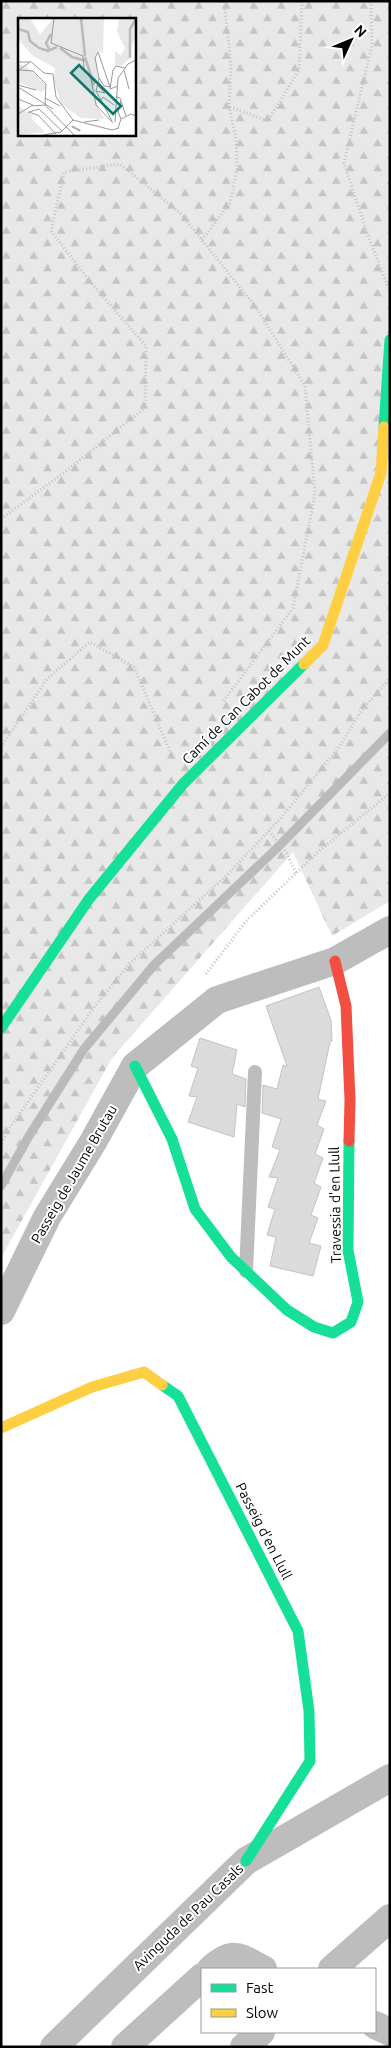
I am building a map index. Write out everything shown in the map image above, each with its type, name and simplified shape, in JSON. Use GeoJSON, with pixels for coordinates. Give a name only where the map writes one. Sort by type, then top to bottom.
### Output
{"type":"FeatureCollection","features":[{"type":"Feature","properties":{"kind":"street","name":"Camí de Can Cabot de Munt"},"geometry":{"type":"LineString","coordinates":[[1,1028],[89,899],[183,784],[323,645],[381,473],[390,340]]}},
{"type":"Feature","properties":{"kind":"street"},"geometry":{"type":"LineString","coordinates":[[135,1066],[217,1000],[336,961],[390,930]]}},
{"type":"Feature","properties":{"kind":"street","name":"Travessia d'en Llull"},"geometry":{"type":"LineString","coordinates":[[135,1066],[172,1139],[195,1209],[230,1258],[287,1310],[314,1327],[333,1333],[351,1322],[358,1302],[348,1250],[350,1100],[346,1006],[336,961]]}},
{"type":"Feature","properties":{"kind":"street","name":"Passeig de Jaume Brutau"},"geometry":{"type":"LineString","coordinates":[[1,1311],[47,1217],[93,1142],[135,1066]]}},
{"type":"Feature","properties":{"kind":"street","name":"Passeig d'en Llull"},"geometry":{"type":"LineString","coordinates":[[1,1428],[92,1387],[144,1372],[178,1396],[298,1631],[309,1712],[310,1761],[246,1861]]}},
{"type":"Feature","properties":{"kind":"street","name":"Avinguda de Pau Casals"},"geometry":{"type":"LineString","coordinates":[[54,2047],[246,1861],[390,1778]]}},
{"type":"Feature","properties":{"kind":"street"},"geometry":{"type":"LineString","coordinates":[[333,1968],[390,1918]]}},
{"type":"Feature","properties":{"kind":"street"},"geometry":{"type":"LineString","coordinates":[[212,1968],[222,1959],[230,1956],[238,1957],[261,1968]]}},
{"type":"Feature","properties":{"kind":"street"},"geometry":{"type":"LineString","coordinates":[[125,2047],[201,1978]]}},
{"type":"Feature","properties":{"kind":"street"},"geometry":{"type":"LineString","coordinates":[[376,2025],[390,2032]]}},
{"type":"Feature","properties":{"kind":"street"},"geometry":{"type":"LineString","coordinates":[[244,2047],[260,2033]]}},
{"type":"Feature","properties":{"kind":"lane"},"geometry":{"type":"LineString","coordinates":[[246,1271],[255,1072]]}},
{"type":"Feature","properties":{"kind":"path"},"geometry":{"type":"LineString","coordinates":[[202,240],[230,203],[237,169],[236,138],[229,107],[231,65],[224,1]]}},
{"type":"Feature","properties":{"kind":"path"},"geometry":{"type":"LineString","coordinates":[[229,107],[268,121],[299,70],[302,1]]}},
{"type":"Feature","properties":{"kind":"path"},"geometry":{"type":"LineString","coordinates":[[371,1],[372,45],[344,163],[367,233],[390,292]]}},
{"type":"Feature","properties":{"kind":"path"},"geometry":{"type":"LineString","coordinates":[[1,519],[66,471],[145,408],[146,346],[92,284],[51,231],[64,172],[120,164],[181,214],[255,306],[306,386],[315,494],[293,608],[221,705]]}},
{"type":"Feature","properties":{"kind":"path"},"geometry":{"type":"LineString","coordinates":[[1,747],[47,679],[90,642],[134,667],[183,784]]}},
{"type":"Feature","properties":{"kind":"path"},"geometry":{"type":"LineString","coordinates":[[1,1143],[94,1006],[124,970],[226,876],[269,831],[340,746],[361,711],[390,678]]}},
{"type":"Feature","properties":{"kind":"path"},"geometry":{"type":"LineString","coordinates":[[205,974],[246,921],[318,852],[390,792]]}},
{"type":"Feature","properties":{"kind":"path"},"geometry":{"type":"LineString","coordinates":[[269,831],[286,852],[296,873]]}},
{"type":"Feature","properties":{"kind":"green space"},"geometry":{"type":"Polygon","coordinates":[[[1,1],[390,1],[390,901],[332,936],[293,852],[112,1058],[1,1258],[1,1]]]}},
{"type":"Feature","properties":{"kind":"building"},"geometry":{"type":"Polygon","coordinates":[[[319,987],[331,1020],[332,1041],[330,1042],[318,1099],[326,1101],[317,1125],[324,1129],[315,1154],[323,1158],[314,1183],[321,1187],[311,1215],[318,1218],[309,1243],[321,1246],[313,1276],[270,1266],[276,1237],[267,1235],[275,1209],[268,1207],[278,1178],[269,1177],[280,1150],[272,1147],[281,1119],[262,1113],[263,1085],[277,1089],[283,1065],[287,1066],[266,1006],[319,987]]]}},
{"type":"Feature","properties":{"kind":"building"},"geometry":{"type":"Polygon","coordinates":[[[200,1038],[237,1050],[232,1074],[246,1079],[245,1107],[237,1104],[234,1137],[188,1122],[197,1097],[189,1096],[198,1068],[191,1066],[200,1038]]]}},
{"type":"Feature","properties":{"kind":"waterway"},"geometry":{"type":"LineString","coordinates":[[1,1186],[29,1136],[84,1049],[154,965],[276,849],[390,733]]}},
{"type":"Feature","properties":{"kind":"traffic: fast"},"geometry":{"type":"LineString","coordinates":[[384,427],[390,340]]}},
{"type":"Feature","properties":{"kind":"traffic: fast"},"geometry":{"type":"LineString","coordinates":[[1,1028],[89,899],[183,784],[304,664]]}},
{"type":"Feature","properties":{"kind":"traffic: fast"},"geometry":{"type":"LineString","coordinates":[[135,1066],[172,1139],[195,1209],[231,1257],[287,1310],[314,1327],[333,1333],[351,1322],[358,1302],[348,1250],[349,1141]]}},
{"type":"Feature","properties":{"kind":"traffic: fast"},"geometry":{"type":"LineString","coordinates":[[162,1385],[178,1396],[298,1631],[309,1711],[310,1761],[246,1861]]}},
{"type":"Feature","properties":{"kind":"traffic: slow"},"geometry":{"type":"LineString","coordinates":[[304,664],[323,645],[381,473],[384,427]]}},
{"type":"Feature","properties":{"kind":"traffic: slow"},"geometry":{"type":"LineString","coordinates":[[1,1428],[92,1387],[144,1372],[162,1385]]}},
{"type":"Feature","properties":{"kind":"traffic: jam"},"geometry":{"type":"LineString","coordinates":[[335,961],[346,1006],[350,1100],[349,1141]]}}]}
